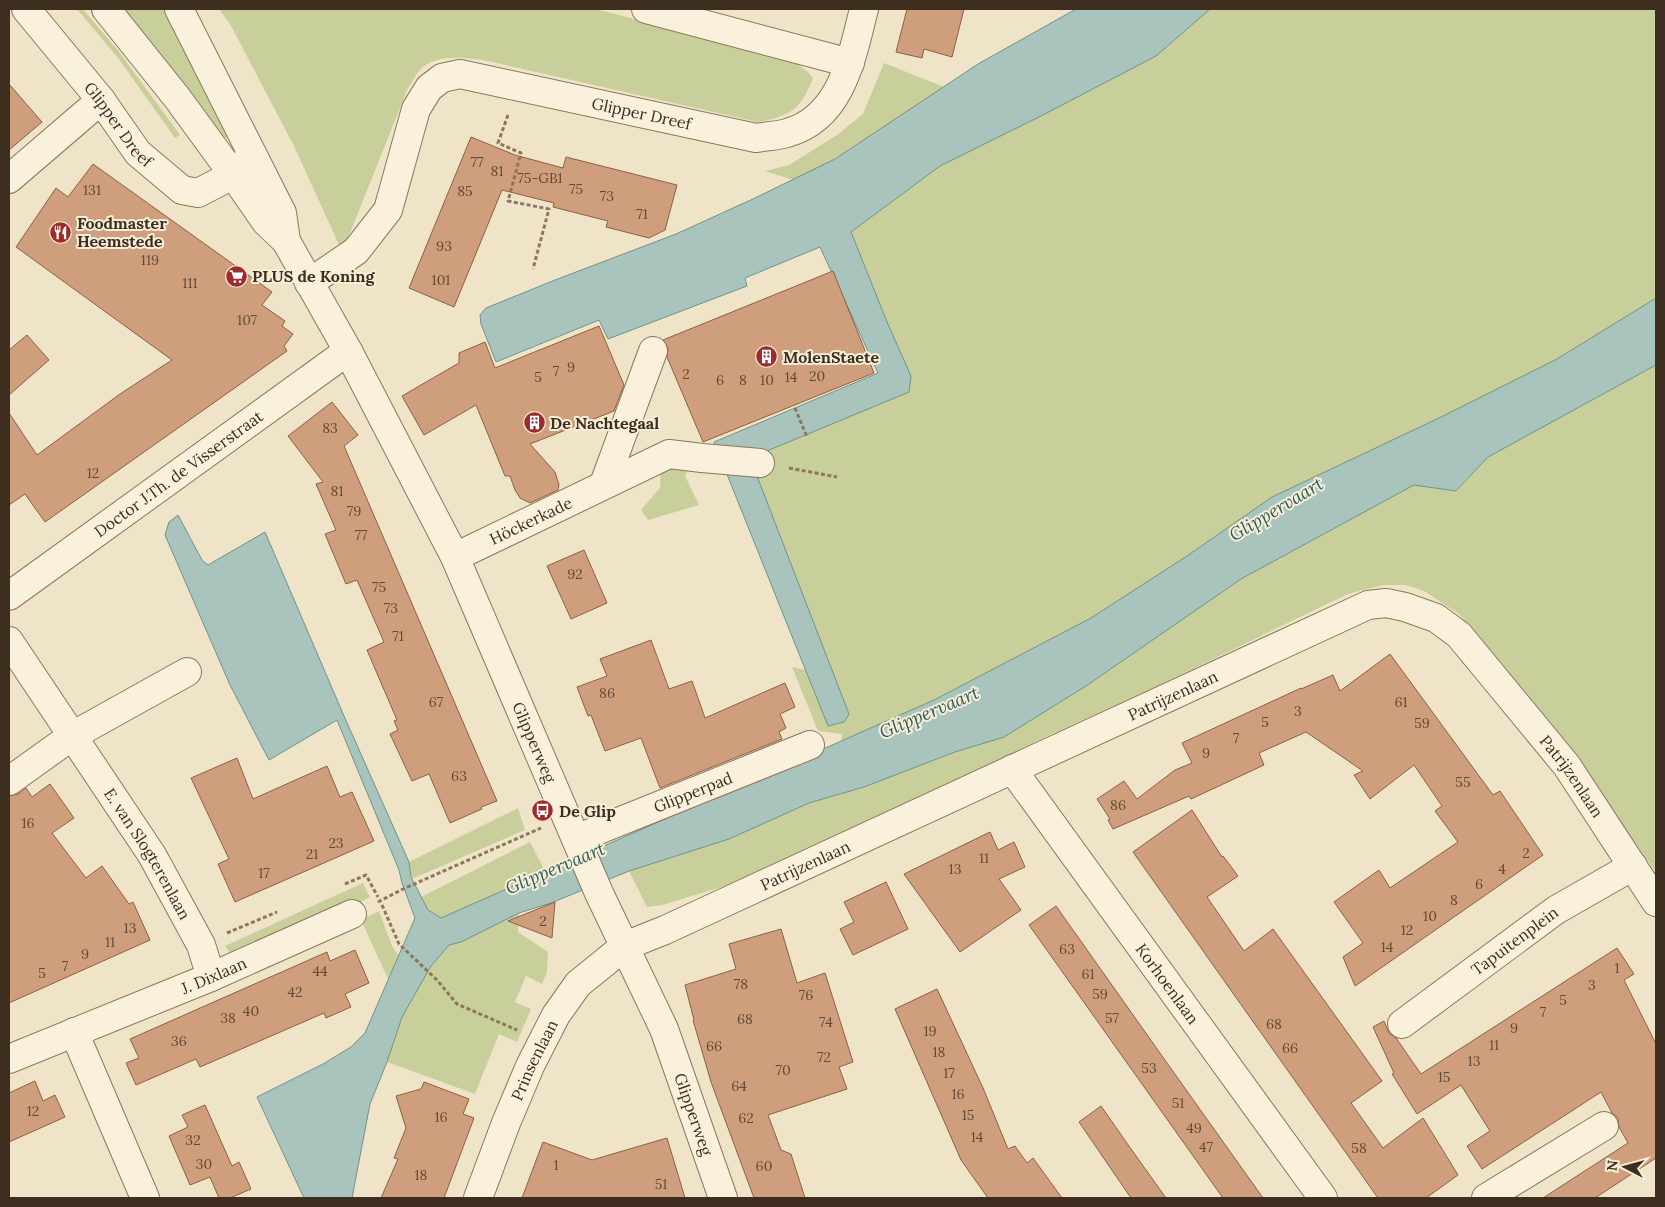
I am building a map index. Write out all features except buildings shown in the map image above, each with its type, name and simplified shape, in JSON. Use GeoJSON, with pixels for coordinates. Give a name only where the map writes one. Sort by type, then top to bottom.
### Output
{"type":"FeatureCollection","features":[{"type":"Feature","properties":{"kind":"street","name":"Glipper Dreef"},"geometry":{"type":"LineString","coordinates":[[26,9],[101,100],[138,152],[182,190],[198,193],[242,165]]}},
{"type":"Feature","properties":{"kind":"street"},"geometry":{"type":"LineString","coordinates":[[106,9],[178,100],[242,165]]}},
{"type":"Feature","properties":{"kind":"street"},"geometry":{"type":"LineString","coordinates":[[178,9],[266,222],[286,241],[348,351]]}},
{"type":"Feature","properties":{"kind":"street"},"geometry":{"type":"LineString","coordinates":[[646,9],[850,63]]}},
{"type":"Feature","properties":{"kind":"street","name":"Glipper Dreef"},"geometry":{"type":"LineString","coordinates":[[309,283],[356,251],[388,210],[416,109],[429,88],[442,78],[460,74],[756,138],[787,133],[814,120],[834,99],[850,63],[864,9]]}},
{"type":"Feature","properties":{"kind":"street"},"geometry":{"type":"LineString","coordinates":[[9,178],[101,100]]}},
{"type":"Feature","properties":{"kind":"street","name":"Glipperweg"},"geometry":{"type":"LineString","coordinates":[[348,351],[455,556],[599,893],[664,1029],[722,1198]]}},
{"type":"Feature","properties":{"kind":"street","name":"Doctor J.Th. de Visserstraat"},"geometry":{"type":"LineString","coordinates":[[9,596],[348,351]]}},
{"type":"Feature","properties":{"kind":"street"},"geometry":{"type":"LineString","coordinates":[[604,484],[652,351]]}},
{"type":"Feature","properties":{"kind":"street","name":"Höckerkade"},"geometry":{"type":"LineString","coordinates":[[455,556],[669,454],[760,463]]}},
{"type":"Feature","properties":{"kind":"street","name":"Patrijzenlaan"},"geometry":{"type":"LineString","coordinates":[[624,946],[665,930],[1368,605],[1386,603],[1405,607],[1436,618],[1459,635],[1567,766],[1656,902]]}},
{"type":"Feature","properties":{"kind":"street","name":"E. van Slogterenlaan"},"geometry":{"type":"LineString","coordinates":[[9,641],[152,855],[201,944],[211,976]]}},
{"type":"Feature","properties":{"kind":"street"},"geometry":{"type":"LineString","coordinates":[[9,781],[72,736],[186,672]]}},
{"type":"Feature","properties":{"kind":"street","name":"Glipperpad"},"geometry":{"type":"LineString","coordinates":[[571,828],[810,745]]}},
{"type":"Feature","properties":{"kind":"street","name":"Korhoenlaan"},"geometry":{"type":"LineString","coordinates":[[1012,769],[1323,1198]]}},
{"type":"Feature","properties":{"kind":"street","name":"Tapuitenplein"},"geometry":{"type":"LineString","coordinates":[[1402,1024],[1556,910],[1633,866]]}},
{"type":"Feature","properties":{"kind":"street","name":"J. Dixlaan"},"geometry":{"type":"LineString","coordinates":[[9,1059],[211,976],[352,914]]}},
{"type":"Feature","properties":{"kind":"street","name":"Prinsenlaan"},"geometry":{"type":"LineString","coordinates":[[478,1198],[506,1123],[556,1015],[578,984],[624,946]]}},
{"type":"Feature","properties":{"kind":"street"},"geometry":{"type":"LineString","coordinates":[[74,1032],[146,1198]]}},
{"type":"Feature","properties":{"kind":"street"},"geometry":{"type":"LineString","coordinates":[[1486,1198],[1604,1126]]}},
{"type":"Feature","properties":{"kind":"path"},"geometry":{"type":"LineString","coordinates":[[517,86],[498,143],[521,153],[508,202],[549,209],[533,269]]}},
{"type":"Feature","properties":{"kind":"path"},"geometry":{"type":"LineString","coordinates":[[795,408],[807,437]]}},
{"type":"Feature","properties":{"kind":"path"},"geometry":{"type":"LineString","coordinates":[[760,463],[837,477]]}},
{"type":"Feature","properties":{"kind":"path"},"geometry":{"type":"LineString","coordinates":[[402,889],[571,828]]}},
{"type":"Feature","properties":{"kind":"path"},"geometry":{"type":"LineString","coordinates":[[399,944],[437,980],[458,1004],[542,1042]]}},
{"type":"Feature","properties":{"kind":"green space"},"geometry":{"type":"Polygon","coordinates":[[[77,9],[83,9],[120,53],[180,135],[175,138],[118,58],[77,9]]]}},
{"type":"Feature","properties":{"kind":"green space"},"geometry":{"type":"Polygon","coordinates":[[[118,9],[166,9],[233,137],[219,138],[118,9]]]}},
{"type":"Feature","properties":{"kind":"green space"},"geometry":{"type":"Polygon","coordinates":[[[219,9],[596,9],[793,61],[813,78],[804,98],[793,110],[778,117],[758,122],[483,60],[449,58],[433,61],[419,71],[408,88],[348,238],[340,247],[294,146],[230,24],[219,9]]]}},
{"type":"Feature","properties":{"kind":"green space"},"geometry":{"type":"Polygon","coordinates":[[[1210,9],[1656,9],[1656,298],[1557,359],[1439,418],[1272,497],[1187,556],[1091,618],[934,700],[841,741],[842,734],[818,731],[792,667],[805,670],[828,726],[809,613],[750,458],[911,376],[851,232],[940,166],[1156,56],[1210,9]]]}},
{"type":"Feature","properties":{"kind":"green space"},"geometry":{"type":"Polygon","coordinates":[[[884,63],[944,87],[835,159],[793,180],[765,171],[789,165],[837,135],[863,114],[884,63]]]}},
{"type":"Feature","properties":{"kind":"green space"},"geometry":{"type":"Polygon","coordinates":[[[1656,365],[1656,872],[1585,773],[1527,697],[1459,614],[1424,591],[1406,585],[1383,585],[1348,594],[1153,688],[1041,739],[878,819],[738,882],[662,905],[647,907],[629,871],[729,839],[809,803],[864,787],[955,752],[1004,737],[1086,686],[1241,579],[1414,485],[1457,491],[1488,457],[1656,365]]]}},
{"type":"Feature","properties":{"kind":"green space"},"geometry":{"type":"Polygon","coordinates":[[[700,451],[685,476],[699,505],[648,520],[641,510],[660,488],[661,467],[700,451]]]}},
{"type":"Feature","properties":{"kind":"green space"},"geometry":{"type":"Polygon","coordinates":[[[518,808],[525,830],[412,879],[409,862],[518,808]]]}},
{"type":"Feature","properties":{"kind":"green space"},"geometry":{"type":"Polygon","coordinates":[[[530,842],[546,873],[441,918],[428,910],[421,897],[530,842]]]}},
{"type":"Feature","properties":{"kind":"green space"},"geometry":{"type":"Polygon","coordinates":[[[363,883],[370,897],[353,906],[234,958],[225,946],[363,883]]]}},
{"type":"Feature","properties":{"kind":"green space"},"geometry":{"type":"Polygon","coordinates":[[[379,911],[392,946],[399,956],[388,979],[361,920],[379,911]]]}},
{"type":"Feature","properties":{"kind":"green space"},"geometry":{"type":"Polygon","coordinates":[[[519,913],[518,932],[548,952],[547,972],[542,984],[526,976],[515,1002],[531,1009],[517,1042],[499,1034],[475,1094],[387,1062],[402,1017],[431,966],[449,945],[461,942],[519,913]]]}},
{"type":"Feature","properties":{"kind":"water"},"geometry":{"type":"Polygon","coordinates":[[[1076,9],[1210,9],[1156,56],[940,166],[851,232],[911,376],[909,392],[750,458],[849,714],[844,722],[828,726],[714,442],[878,373],[820,247],[745,278],[747,286],[608,339],[599,320],[496,362],[481,324],[480,315],[486,308],[676,234],[835,159],[978,64],[1076,9]]]}},
{"type":"Feature","properties":{"kind":"water","name":"Glippervaart"},"geometry":{"type":"Polygon","coordinates":[[[1656,298],[1656,365],[1488,457],[1456,491],[1414,485],[1241,579],[1086,686],[1004,737],[955,752],[864,787],[809,803],[729,839],[629,871],[551,903],[519,913],[461,942],[449,945],[431,966],[402,1017],[370,1104],[352,1198],[304,1198],[257,1097],[323,1064],[351,1047],[365,1033],[415,918],[399,870],[337,720],[269,760],[230,685],[165,535],[169,522],[178,515],[202,560],[208,565],[265,532],[409,862],[411,877],[428,910],[441,918],[934,700],[1091,618],[1187,556],[1272,497],[1439,418],[1557,359],[1656,298]]]}},
{"type":"Feature","properties":{"kind":"place","name":"Foodmaster Heemstede"},"geometry":{"type":"Point","coordinates":[61,232]}},
{"type":"Feature","properties":{"kind":"place","name":"PLUS de Koning"},"geometry":{"type":"Point","coordinates":[236,276]}},
{"type":"Feature","properties":{"kind":"place","name":"MolenStaete"},"geometry":{"type":"Point","coordinates":[767,357]}},
{"type":"Feature","properties":{"kind":"place","name":"De Nachtegaal"},"geometry":{"type":"Point","coordinates":[534,423]}},
{"type":"Feature","properties":{"kind":"place","name":"De Glip"},"geometry":{"type":"Point","coordinates":[543,811]}}]}
